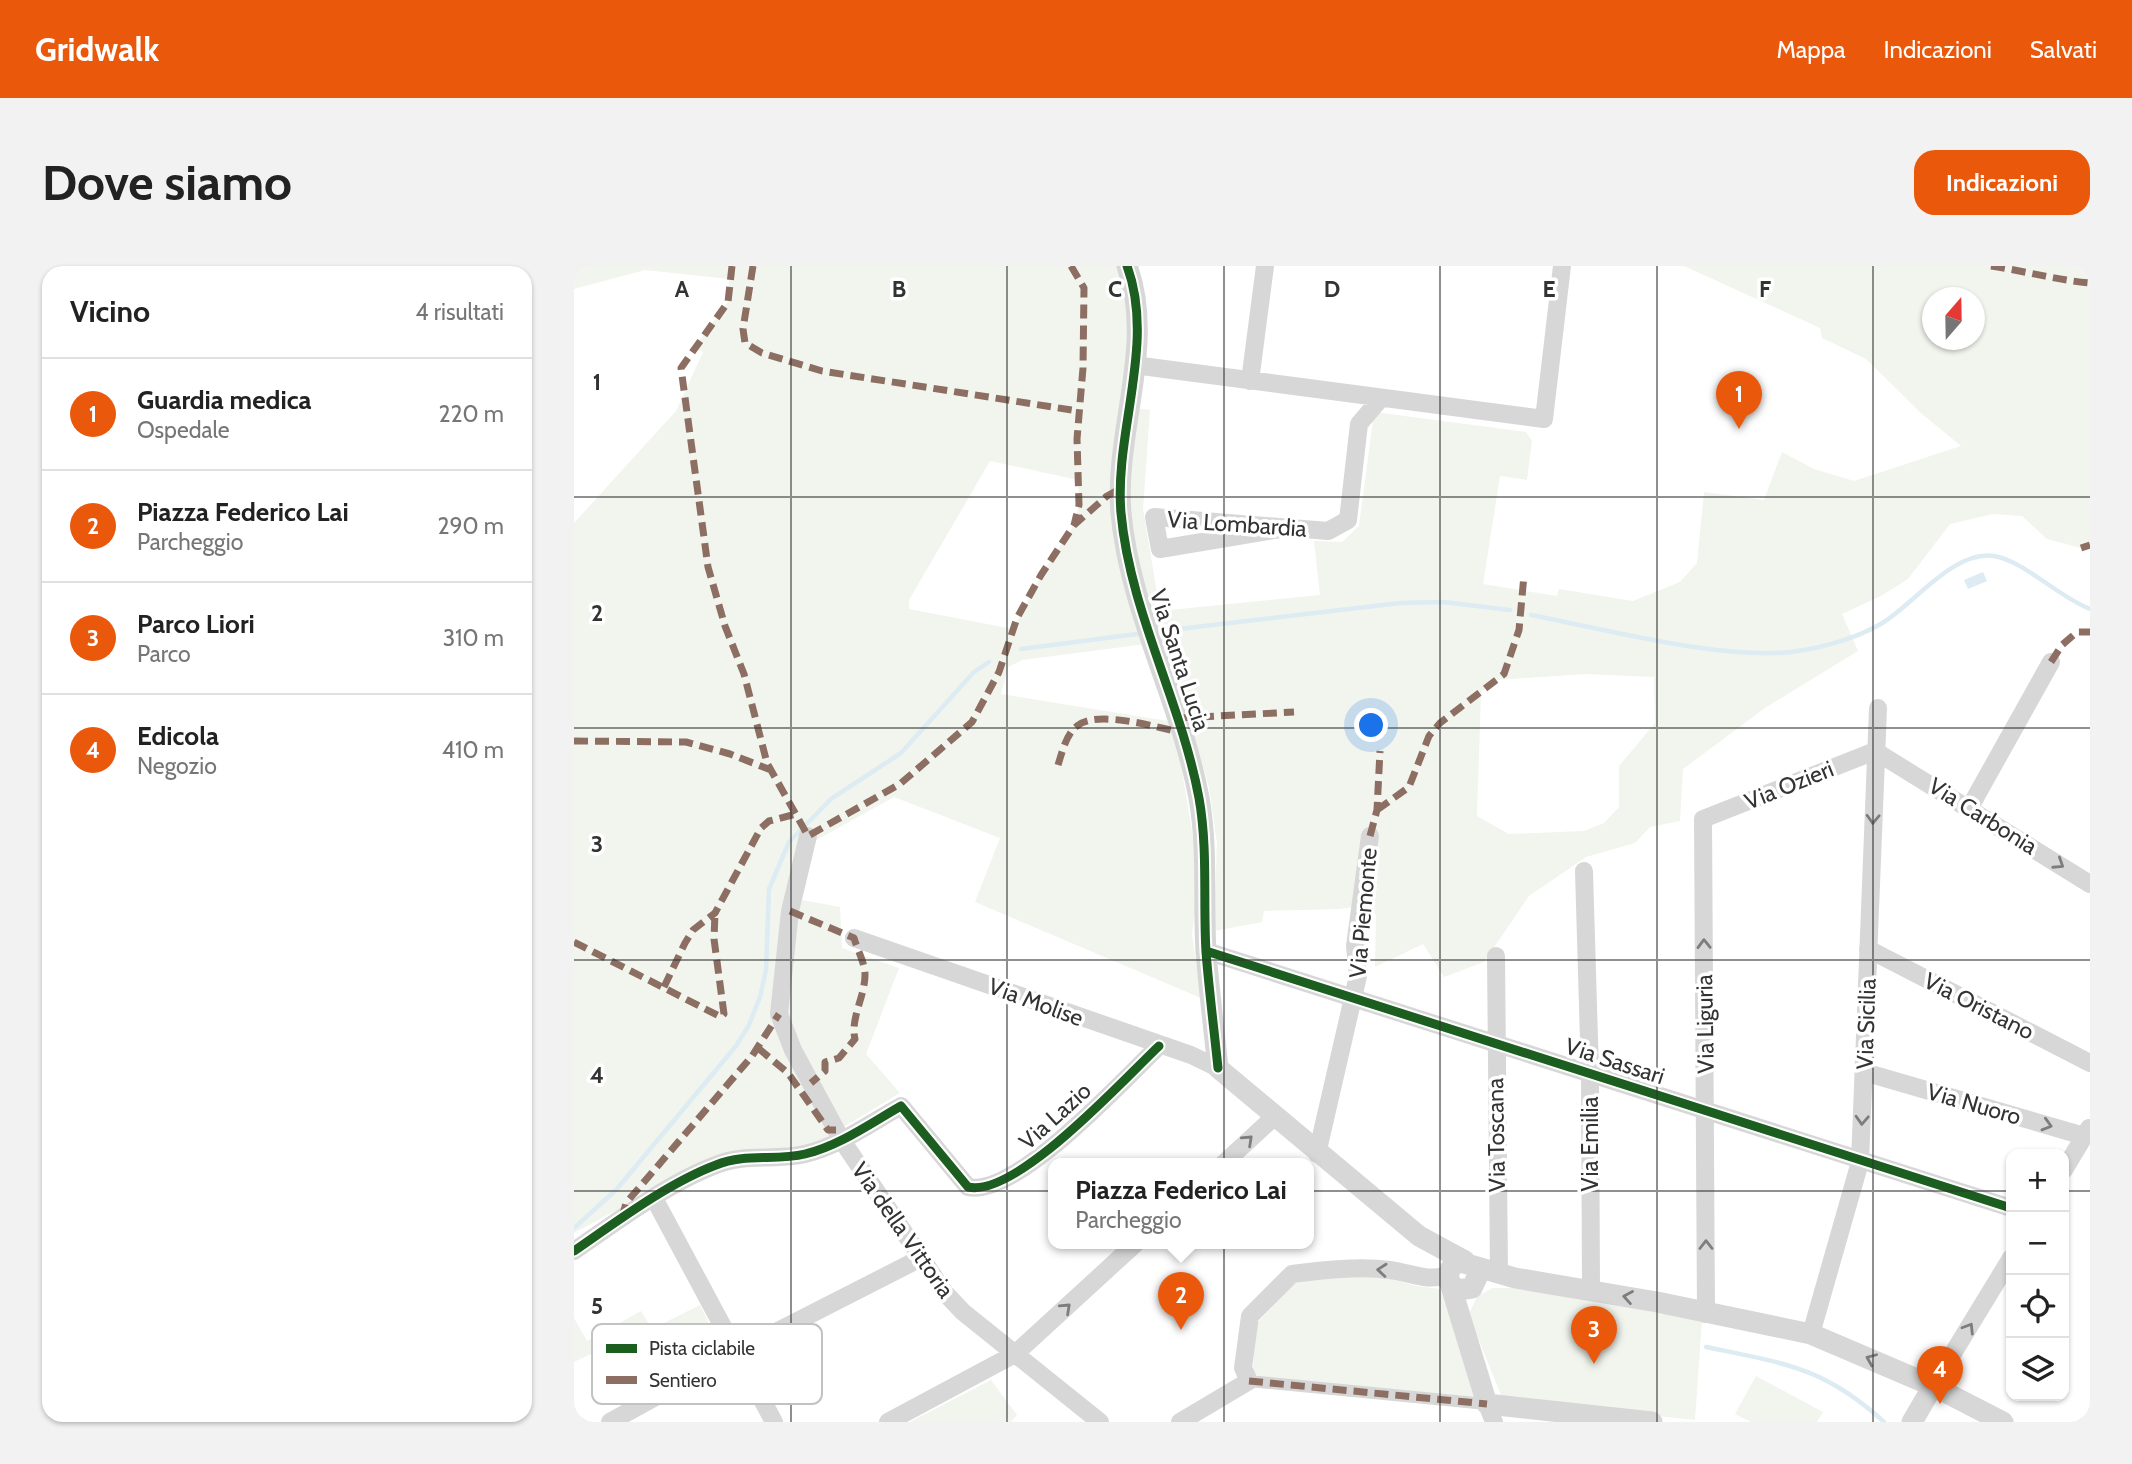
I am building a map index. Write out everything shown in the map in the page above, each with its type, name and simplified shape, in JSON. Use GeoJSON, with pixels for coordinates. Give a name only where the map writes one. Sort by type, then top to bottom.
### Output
{"type":"FeatureCollection","features":[{"type":"Feature","properties":{"kind":"street","name":"Via Santa Lucia"},"geometry":{"type":"LineString","coordinates":[[1127,266],[1137,316],[1134,365],[1121,454],[1121,513],[1130,563],[1147,629],[1184,733],[1199,799],[1205,845],[1206,951],[1217,1068]]}},
{"type":"Feature","properties":{"kind":"street"},"geometry":{"type":"LineString","coordinates":[[1250,381],[1265,266]]}},
{"type":"Feature","properties":{"kind":"street"},"geometry":{"type":"LineString","coordinates":[[1134,365],[1544,419],[1562,266]]}},
{"type":"Feature","properties":{"kind":"street"},"geometry":{"type":"LineString","coordinates":[[1340,393],[1359,424],[1381,398]]}},
{"type":"Feature","properties":{"kind":"street","name":"Via Lombardia"},"geometry":{"type":"LineString","coordinates":[[1286,528],[1160,549],[1154,517],[1328,531],[1348,520],[1359,424]]}},
{"type":"Feature","properties":{"kind":"street"},"geometry":{"type":"LineString","coordinates":[[1970,807],[2050,662]]}},
{"type":"Feature","properties":{"kind":"street","name":"Via Sicilia"},"geometry":{"type":"LineString","coordinates":[[1811,1334],[1860,1162],[1878,708]]}},
{"type":"Feature","properties":{"kind":"street","name":"Via Carbonia"},"geometry":{"type":"LineString","coordinates":[[1875,751],[1970,807],[2090,884]]}},
{"type":"Feature","properties":{"kind":"street","name":"Via Ozieri"},"geometry":{"type":"LineString","coordinates":[[1703,820],[1875,751]]}},
{"type":"Feature","properties":{"kind":"street","name":"Via Liguria"},"geometry":{"type":"LineString","coordinates":[[1703,820],[1706,1314]]}},
{"type":"Feature","properties":{"kind":"street","name":"Via della Vittoria"},"geometry":{"type":"LineString","coordinates":[[808,836],[790,911],[779,1014],[793,1050],[841,1139],[919,1259],[963,1312],[1096,1421]]}},
{"type":"Feature","properties":{"kind":"street","name":"Via Piemonte"},"geometry":{"type":"LineString","coordinates":[[1317,1154],[1358,976],[1355,946],[1370,836]]}},
{"type":"Feature","properties":{"kind":"street","name":"Via Emilia"},"geometry":{"type":"LineString","coordinates":[[1584,871],[1590,1073],[1591,1291]]}},
{"type":"Feature","properties":{"kind":"street","name":"Via Molise"},"geometry":{"type":"LineString","coordinates":[[854,937],[1159,1046],[1192,1055],[1217,1068]]}},
{"type":"Feature","properties":{"kind":"street","name":"Via Oristano"},"geometry":{"type":"LineString","coordinates":[[1868,949],[2090,1063]]}},
{"type":"Feature","properties":{"kind":"street","name":"Via Sassari"},"geometry":{"type":"LineString","coordinates":[[1206,951],[2006,1207]]}},
{"type":"Feature","properties":{"kind":"street","name":"Via Toscana"},"geometry":{"type":"LineString","coordinates":[[1496,956],[1494,1043],[1507,1275]]}},
{"type":"Feature","properties":{"kind":"street","name":"Via Lazio"},"geometry":{"type":"LineString","coordinates":[[841,1139],[901,1106],[968,1187],[990,1187],[1033,1164],[1159,1046]]}},
{"type":"Feature","properties":{"kind":"street"},"geometry":{"type":"LineString","coordinates":[[1217,1068],[1317,1154],[1419,1236],[1469,1264],[1507,1275],[1811,1334],[1933,1386],[2003,1422]]}},
{"type":"Feature","properties":{"kind":"street","name":"Via Nuoro"},"geometry":{"type":"LineString","coordinates":[[1864,1072],[2087,1131]]}},
{"type":"Feature","properties":{"kind":"street"},"geometry":{"type":"LineString","coordinates":[[1230,1158],[1274,1117]]}},
{"type":"Feature","properties":{"kind":"street"},"geometry":{"type":"LineString","coordinates":[[2069,1162],[2087,1131]]}},
{"type":"Feature","properties":{"kind":"street"},"geometry":{"type":"LineString","coordinates":[[574,1251],[655,1199],[716,1165],[750,1156],[805,1154],[841,1139]]}},
{"type":"Feature","properties":{"kind":"street"},"geometry":{"type":"LineString","coordinates":[[655,1199],[722,1324]]}},
{"type":"Feature","properties":{"kind":"street"},"geometry":{"type":"LineString","coordinates":[[1419,1236],[1457,1282]]}},
{"type":"Feature","properties":{"kind":"street"},"geometry":{"type":"LineString","coordinates":[[888,1422],[1016,1354],[1130,1249]]}},
{"type":"Feature","properties":{"kind":"street"},"geometry":{"type":"LineString","coordinates":[[792,1324],[919,1259]]}},
{"type":"Feature","properties":{"kind":"street"},"geometry":{"type":"LineString","coordinates":[[1469,1264],[1452,1266],[1461,1314],[1490,1413]]}},
{"type":"Feature","properties":{"kind":"street"},"geometry":{"type":"LineString","coordinates":[[1912,1422],[2006,1266]]}},
{"type":"Feature","properties":{"kind":"street"},"geometry":{"type":"LineString","coordinates":[[1249,1381],[1243,1368],[1250,1316],[1292,1274],[1365,1268],[1457,1282]]}},
{"type":"Feature","properties":{"kind":"street"},"geometry":{"type":"LineString","coordinates":[[1180,1422],[1249,1381],[1490,1413],[1652,1422]]}},
{"type":"Feature","properties":{"kind":"street"},"geometry":{"type":"LineString","coordinates":[[610,1422],[643,1404]]}},
{"type":"Feature","properties":{"kind":"street"},"geometry":{"type":"LineString","coordinates":[[764,1404],[774,1422]]}},
{"type":"Feature","properties":{"kind":"shaded area"},"geometry":{"type":"Polygon","coordinates":[[[574,266],[1118,266],[1126,296],[1128,340],[1111,479],[1146,644],[1022,660],[1008,667],[1001,694],[1174,722],[1195,850],[1196,905],[1192,934],[1201,998],[975,902],[1000,838],[894,797],[811,843],[786,897],[840,907],[842,948],[899,968],[866,1054],[900,1093],[812,1146],[724,1153],[574,1233],[574,523],[676,411],[703,352],[694,348],[728,302],[729,279],[645,270],[574,289],[574,266]],[[990,461],[909,600],[909,609],[1013,629],[1041,575],[1074,525],[1079,505],[1078,480],[990,461]]]}},
{"type":"Feature","properties":{"kind":"shaded area"},"geometry":{"type":"Polygon","coordinates":[[[1684,266],[2090,266],[2090,545],[2081,548],[2047,539],[2022,516],[1993,514],[1950,524],[1908,579],[1881,596],[1842,614],[1858,651],[1765,708],[1683,769],[1680,821],[1650,827],[1635,843],[1586,857],[1529,896],[1484,962],[1444,977],[1423,944],[1375,967],[1376,916],[1370,904],[1340,909],[1264,911],[1262,922],[1214,931],[1217,843],[1209,787],[1185,703],[1142,586],[1128,506],[1135,408],[1150,410],[1143,509],[1160,611],[1320,595],[1314,541],[1342,542],[1359,526],[1374,412],[1526,432],[1532,441],[1527,480],[1500,476],[1483,584],[1557,596],[1559,589],[1633,601],[1680,582],[1697,563],[1704,492],[1764,500],[1782,452],[1814,469],[1854,481],[1961,446],[1922,414],[1866,359],[1822,338],[1820,328],[1684,266]],[[1585,674],[1497,680],[1481,692],[1477,816],[1509,834],[1584,831],[1604,823],[1619,807],[1619,766],[1655,723],[1654,677],[1585,674]]]}},
{"type":"Feature","properties":{"kind":"shaded area"},"geometry":{"type":"Polygon","coordinates":[[[1983,572],[1987,581],[1968,589],[1964,580],[1983,572]]]}},
{"type":"Feature","properties":{"kind":"shaded area"},"geometry":{"type":"Polygon","coordinates":[[[1375,1274],[1416,1286],[1440,1289],[1478,1397],[1260,1377],[1253,1371],[1256,1324],[1295,1283],[1326,1277],[1375,1274]]]}},
{"type":"Feature","properties":{"kind":"shaded area"},"geometry":{"type":"Polygon","coordinates":[[[1493,1288],[1511,1288],[1702,1320],[1695,1420],[1503,1400],[1470,1312],[1477,1296],[1493,1288]]]}},
{"type":"Feature","properties":{"kind":"shaded area"},"geometry":{"type":"Polygon","coordinates":[[[700,1305],[709,1324],[662,1324],[700,1305]]]}},
{"type":"Feature","properties":{"kind":"shaded area"},"geometry":{"type":"Polygon","coordinates":[[[641,1311],[649,1324],[618,1324],[641,1311]]]}},
{"type":"Feature","properties":{"kind":"shaded area"},"geometry":{"type":"Polygon","coordinates":[[[574,1318],[587,1341],[592,1338],[592,1353],[574,1362],[574,1318]]]}},
{"type":"Feature","properties":{"kind":"shaded area"},"geometry":{"type":"Polygon","coordinates":[[[1756,1376],[1823,1412],[1817,1422],[1751,1422],[1735,1414],[1756,1376]]]}},
{"type":"Feature","properties":{"kind":"shaded area"},"geometry":{"type":"Polygon","coordinates":[[[991,1380],[1017,1415],[1011,1422],[910,1422],[991,1380]]]}},
{"type":"Feature","properties":{"kind":"waterway"},"geometry":{"type":"LineString","coordinates":[[1531,615],[1701,648],[1736,652],[1798,651],[1870,630],[1892,617],[1948,570],[1978,557],[1994,556],[2029,571],[2090,609]]}},
{"type":"Feature","properties":{"kind":"waterway"},"geometry":{"type":"LineString","coordinates":[[1162,631],[1400,603],[1443,602],[1510,610]]}},
{"type":"Feature","properties":{"kind":"waterway"},"geometry":{"type":"LineString","coordinates":[[1021,649],[1137,634]]}},
{"type":"Feature","properties":{"kind":"waterway"},"geometry":{"type":"LineString","coordinates":[[574,1228],[616,1190],[736,1046],[749,1025],[760,997],[766,970],[769,889],[789,842],[831,799],[901,753],[974,672],[989,662]]}},
{"type":"Feature","properties":{"kind":"waterway"},"geometry":{"type":"LineString","coordinates":[[1706,1347],[1780,1363],[1822,1378],[1842,1389],[1884,1422]]}},
{"type":"Feature","properties":{"kind":"marked path"},"geometry":{"type":"LineString","coordinates":[[732,266],[728,302],[681,368],[708,567],[725,626],[744,674],[767,763],[808,836],[900,784],[972,722],[999,672],[1017,618],[1041,575],[1074,525],[1107,496],[1120,489]]}},
{"type":"Feature","properties":{"kind":"marked path"},"geometry":{"type":"LineString","coordinates":[[753,266],[743,329],[745,343],[762,353],[822,371],[1078,411]]}},
{"type":"Feature","properties":{"kind":"marked path"},"geometry":{"type":"LineString","coordinates":[[1071,266],[1084,288],[1083,368],[1077,439],[1079,505],[1074,525]]}},
{"type":"Feature","properties":{"kind":"marked path"},"geometry":{"type":"LineString","coordinates":[[1991,266],[2090,283]]}},
{"type":"Feature","properties":{"kind":"marked path"},"geometry":{"type":"LineString","coordinates":[[2081,548],[2090,545]]}},
{"type":"Feature","properties":{"kind":"marked path"},"geometry":{"type":"LineString","coordinates":[[1377,810],[1409,787],[1429,736],[1440,723],[1504,674],[1519,630],[1524,575]]}},
{"type":"Feature","properties":{"kind":"marked path"},"geometry":{"type":"LineString","coordinates":[[2051,662],[2062,645],[2077,632],[2090,632]]}},
{"type":"Feature","properties":{"kind":"marked path"},"geometry":{"type":"LineString","coordinates":[[1179,718],[1294,712]]}},
{"type":"Feature","properties":{"kind":"marked path"},"geometry":{"type":"LineString","coordinates":[[1058,765],[1070,734],[1086,721],[1113,719],[1184,733]]}},
{"type":"Feature","properties":{"kind":"marked path"},"geometry":{"type":"LineString","coordinates":[[574,741],[686,742],[730,754],[771,770]]}},
{"type":"Feature","properties":{"kind":"marked path"},"geometry":{"type":"LineString","coordinates":[[1370,836],[1377,810],[1380,751]]}},
{"type":"Feature","properties":{"kind":"marked path"},"geometry":{"type":"LineString","coordinates":[[664,987],[693,930],[715,913],[761,828],[769,821],[796,814]]}},
{"type":"Feature","properties":{"kind":"marked path"},"geometry":{"type":"LineString","coordinates":[[790,911],[854,938],[865,970],[854,1024],[855,1039],[839,1058],[825,1062],[825,1071],[811,1083]]}},
{"type":"Feature","properties":{"kind":"marked path"},"geometry":{"type":"LineString","coordinates":[[574,942],[721,1017],[724,1014],[714,939],[715,913]]}},
{"type":"Feature","properties":{"kind":"marked path"},"geometry":{"type":"LineString","coordinates":[[622,1218],[626,1203],[752,1056],[779,1014]]}},
{"type":"Feature","properties":{"kind":"marked path"},"geometry":{"type":"LineString","coordinates":[[758,1048],[788,1073],[828,1130],[836,1130]]}},
{"type":"Feature","properties":{"kind":"marked path"},"geometry":{"type":"LineString","coordinates":[[1249,1381],[1487,1404]]}},
{"type":"Feature","properties":{"kind":"cycle path"},"geometry":{"type":"LineString","coordinates":[[1127,266],[1135,296],[1137,326],[1136,357],[1120,482],[1121,513],[1134,586],[1180,726],[1199,798],[1204,856],[1206,952],[1218,1068]]}},
{"type":"Feature","properties":{"kind":"cycle path"},"geometry":{"type":"LineString","coordinates":[[1206,951],[2006,1206]]}},
{"type":"Feature","properties":{"kind":"cycle path"},"geometry":{"type":"LineString","coordinates":[[574,1251],[679,1182],[716,1165],[738,1159],[794,1156],[818,1150],[901,1106],[968,1187],[989,1185],[1013,1174],[1040,1156],[1068,1133],[1159,1046]]}},
{"type":"Feature","properties":{"kind":"place","name":"Guardia medica"},"geometry":{"type":"Point","coordinates":[1739,429]}},
{"type":"Feature","properties":{"kind":"place","name":"Piazza Federico Lai"},"geometry":{"type":"Point","coordinates":[1181,1330]}},
{"type":"Feature","properties":{"kind":"place","name":"Parco Liori"},"geometry":{"type":"Point","coordinates":[1594,1364]}},
{"type":"Feature","properties":{"kind":"place","name":"Edicola"},"geometry":{"type":"Point","coordinates":[1940,1404]}}]}
